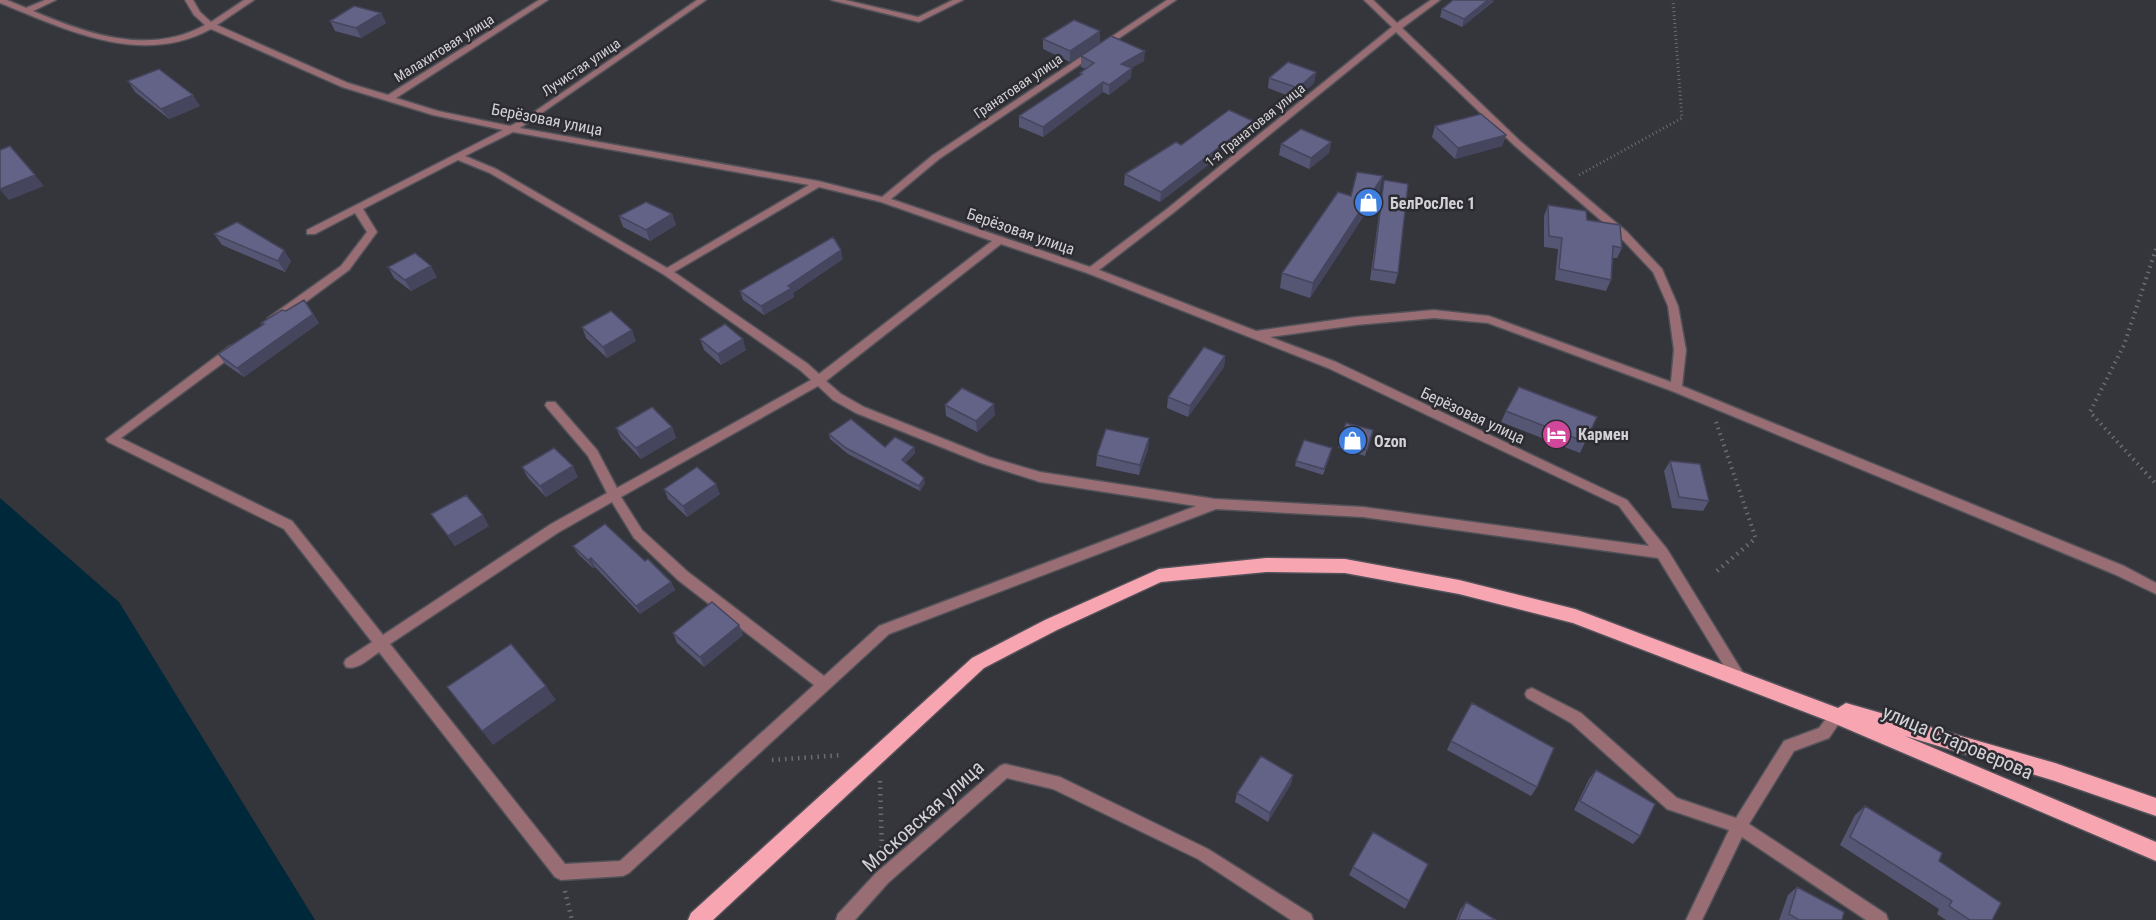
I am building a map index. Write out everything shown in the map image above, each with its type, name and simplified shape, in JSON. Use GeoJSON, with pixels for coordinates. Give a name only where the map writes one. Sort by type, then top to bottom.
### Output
{"type":"FeatureCollection","features":[{"type":"Feature","properties":{"kind":"main road"},"geometry":{"type":"LineString","coordinates":[[698,920],[978,663],[1158,576],[1266,565],[1345,566],[1459,587],[1575,616],[1740,680],[2044,769],[2156,807]]}},
{"type":"Feature","properties":{"kind":"main road","name":"улица Староверова"},"geometry":{"type":"LineString","coordinates":[[1740,680],[1837,716],[2156,852]]}},
{"type":"Feature","properties":{"kind":"street"},"geometry":{"type":"LineString","coordinates":[[0,0],[95,39],[129,44],[192,35],[250,0]]}},
{"type":"Feature","properties":{"kind":"street"},"geometry":{"type":"LineString","coordinates":[[27,10],[52,0]]}},
{"type":"Feature","properties":{"kind":"street","name":"Берёзовая улица"},"geometry":{"type":"LineString","coordinates":[[189,0],[197,13],[210,25],[345,85],[388,99],[512,129],[818,184],[884,200],[1091,272],[1332,365],[1623,503],[1662,553],[1740,680]]}},
{"type":"Feature","properties":{"kind":"street","name":"Малахитовая улица"},"geometry":{"type":"LineString","coordinates":[[388,99],[544,0]]}},
{"type":"Feature","properties":{"kind":"street","name":"Лучистая улица"},"geometry":{"type":"LineString","coordinates":[[311,232],[512,129],[702,0]]}},
{"type":"Feature","properties":{"kind":"street"},"geometry":{"type":"LineString","coordinates":[[835,0],[919,20],[959,0]]}},
{"type":"Feature","properties":{"kind":"street","name":"Гранатовая улица"},"geometry":{"type":"LineString","coordinates":[[884,200],[936,157],[1172,0]]}},
{"type":"Feature","properties":{"kind":"street"},"geometry":{"type":"LineString","coordinates":[[1368,0],[1517,143],[1623,234],[1658,272],[1673,306],[1675,317],[1680,350],[1676,388]]}},
{"type":"Feature","properties":{"kind":"street","name":"1-я Гранатовая улица"},"geometry":{"type":"LineString","coordinates":[[1091,272],[1396,28],[1436,0]]}},
{"type":"Feature","properties":{"kind":"street"},"geometry":{"type":"LineString","coordinates":[[456,156],[493,171],[667,272],[804,368],[837,397],[860,410],[985,460],[1040,477],[1215,504],[1363,512],[1662,553]]}},
{"type":"Feature","properties":{"kind":"street"},"geometry":{"type":"LineString","coordinates":[[667,272],[818,184]]}},
{"type":"Feature","properties":{"kind":"street"},"geometry":{"type":"LineString","coordinates":[[261,330],[345,268],[372,232],[357,208]]}},
{"type":"Feature","properties":{"kind":"street"},"geometry":{"type":"LineString","coordinates":[[351,663],[502,562],[613,494],[819,381],[1001,239]]}},
{"type":"Feature","properties":{"kind":"street"},"geometry":{"type":"LineString","coordinates":[[1255,336],[1356,321],[1434,314],[1489,320],[1676,388],[2119,570],[2156,589]]}},
{"type":"Feature","properties":{"kind":"street"},"geometry":{"type":"LineString","coordinates":[[242,343],[112,439],[288,525],[561,872],[623,868],[884,630],[1215,504]]}},
{"type":"Feature","properties":{"kind":"street"},"geometry":{"type":"LineString","coordinates":[[551,405],[593,453],[613,494],[638,534],[683,576],[825,685]]}},
{"type":"Feature","properties":{"kind":"street"},"geometry":{"type":"LineString","coordinates":[[1532,694],[1576,718],[1672,804],[1739,826],[1880,920]]}},
{"type":"Feature","properties":{"kind":"street"},"geometry":{"type":"LineString","coordinates":[[1694,920],[1739,826],[1788,746],[1824,733],[1837,716]]}},
{"type":"Feature","properties":{"kind":"street","name":"Московская улица"},"geometry":{"type":"LineString","coordinates":[[844,920],[882,878],[1005,771],[1055,782],[1203,854],[1305,920]]}},
{"type":"Feature","properties":{"kind":"path"},"geometry":{"type":"LineString","coordinates":[[1565,182],[1682,118],[1673,0]]}},
{"type":"Feature","properties":{"kind":"path"},"geometry":{"type":"LineString","coordinates":[[2156,249],[2124,345],[2090,412],[2156,484]]}},
{"type":"Feature","properties":{"kind":"path"},"geometry":{"type":"LineString","coordinates":[[1708,402],[1756,539],[1717,571]]}},
{"type":"Feature","properties":{"kind":"path"},"geometry":{"type":"LineString","coordinates":[[739,763],[843,755]]}},
{"type":"Feature","properties":{"kind":"path"},"geometry":{"type":"LineString","coordinates":[[880,777],[882,878]]}},
{"type":"Feature","properties":{"kind":"path"},"geometry":{"type":"LineString","coordinates":[[561,872],[572,920]]}},
{"type":"Feature","properties":{"kind":"water"},"geometry":{"type":"Polygon","coordinates":[[[0,498],[119,602],[315,920],[0,920],[0,498]]]}},
{"type":"Feature","properties":{"kind":"building"},"geometry":{"type":"Polygon","coordinates":[[[1453,0],[1488,0],[1464,19],[1442,9],[1453,0]]]}},
{"type":"Feature","properties":{"kind":"building"},"geometry":{"type":"Polygon","coordinates":[[[354,6],[381,13],[356,28],[330,21],[354,6]]]}},
{"type":"Feature","properties":{"kind":"building"},"geometry":{"type":"Polygon","coordinates":[[[1074,20],[1100,31],[1070,51],[1043,39],[1074,20]]]}},
{"type":"Feature","properties":{"kind":"building"},"geometry":{"type":"Polygon","coordinates":[[[1111,36],[1145,51],[1121,64],[1132,68],[1109,85],[1103,82],[1043,127],[1019,116],[1082,74],[1080,73],[1094,63],[1081,56],[1111,36]]]}},
{"type":"Feature","properties":{"kind":"building"},"geometry":{"type":"Polygon","coordinates":[[[1288,62],[1316,72],[1298,88],[1269,78],[1288,62]]]}},
{"type":"Feature","properties":{"kind":"building"},"geometry":{"type":"Polygon","coordinates":[[[159,69],[193,95],[161,109],[128,81],[159,69]]]}},
{"type":"Feature","properties":{"kind":"building"},"geometry":{"type":"Polygon","coordinates":[[[1229,110],[1253,121],[1161,192],[1125,174],[1176,142],[1181,145],[1229,110]]]}},
{"type":"Feature","properties":{"kind":"building"},"geometry":{"type":"Polygon","coordinates":[[[1481,114],[1506,135],[1458,148],[1435,126],[1481,114]]]}},
{"type":"Feature","properties":{"kind":"building"},"geometry":{"type":"Polygon","coordinates":[[[1301,129],[1331,142],[1311,158],[1281,144],[1301,129]]]}},
{"type":"Feature","properties":{"kind":"building"},"geometry":{"type":"Polygon","coordinates":[[[10,146],[35,175],[0,189],[0,150],[10,146]]]}},
{"type":"Feature","properties":{"kind":"building"},"geometry":{"type":"Polygon","coordinates":[[[1357,172],[1383,176],[1313,283],[1282,273],[1338,192],[1351,196],[1357,172]]]}},
{"type":"Feature","properties":{"kind":"building"},"geometry":{"type":"Polygon","coordinates":[[[1384,180],[1408,184],[1398,273],[1373,269],[1384,180]]]}},
{"type":"Feature","properties":{"kind":"building"},"geometry":{"type":"Polygon","coordinates":[[[646,202],[672,214],[646,230],[619,216],[646,202]]]}},
{"type":"Feature","properties":{"kind":"building"},"geometry":{"type":"Polygon","coordinates":[[[1548,205],[1586,211],[1587,220],[1620,225],[1622,248],[1613,246],[1611,280],[1559,269],[1562,238],[1549,236],[1548,205]]]}},
{"type":"Feature","properties":{"kind":"building"},"geometry":{"type":"Polygon","coordinates":[[[237,222],[284,250],[278,261],[214,234],[237,222]]]}},
{"type":"Feature","properties":{"kind":"building"},"geometry":{"type":"Polygon","coordinates":[[[833,237],[841,250],[788,286],[792,288],[761,306],[740,291],[833,237]]]}},
{"type":"Feature","properties":{"kind":"building"},"geometry":{"type":"Polygon","coordinates":[[[415,253],[431,266],[405,280],[388,267],[415,253]]]}},
{"type":"Feature","properties":{"kind":"building"},"geometry":{"type":"Polygon","coordinates":[[[304,300],[313,314],[237,368],[218,354],[264,324],[261,323],[304,300]]]}},
{"type":"Feature","properties":{"kind":"building"},"geometry":{"type":"Polygon","coordinates":[[[611,311],[632,330],[603,347],[582,327],[611,311]]]}},
{"type":"Feature","properties":{"kind":"building"},"geometry":{"type":"Polygon","coordinates":[[[725,324],[743,339],[718,354],[700,339],[725,324]]]}},
{"type":"Feature","properties":{"kind":"building"},"geometry":{"type":"Polygon","coordinates":[[[1204,347],[1225,356],[1190,406],[1168,397],[1204,347]]]}},
{"type":"Feature","properties":{"kind":"building"},"geometry":{"type":"Polygon","coordinates":[[[1519,387],[1597,417],[1585,442],[1506,411],[1519,387]]]}},
{"type":"Feature","properties":{"kind":"building"},"geometry":{"type":"Polygon","coordinates":[[[962,388],[994,404],[976,421],[945,405],[962,388]]]}},
{"type":"Feature","properties":{"kind":"building"},"geometry":{"type":"Polygon","coordinates":[[[652,407],[672,427],[636,448],[616,428],[652,407]]]}},
{"type":"Feature","properties":{"kind":"building"},"geometry":{"type":"Polygon","coordinates":[[[851,419],[885,447],[895,437],[914,447],[902,460],[924,478],[919,486],[846,448],[829,434],[851,419]]]}},
{"type":"Feature","properties":{"kind":"building"},"geometry":{"type":"Polygon","coordinates":[[[1346,423],[1373,430],[1367,450],[1340,443],[1346,423]]]}},
{"type":"Feature","properties":{"kind":"building"},"geometry":{"type":"Polygon","coordinates":[[[1106,429],[1149,438],[1140,465],[1097,455],[1106,429]]]}},
{"type":"Feature","properties":{"kind":"building"},"geometry":{"type":"Polygon","coordinates":[[[1304,440],[1332,448],[1324,469],[1296,461],[1304,440]]]}},
{"type":"Feature","properties":{"kind":"building"},"geometry":{"type":"Polygon","coordinates":[[[554,448],[573,466],[540,486],[522,467],[554,448]]]}},
{"type":"Feature","properties":{"kind":"building"},"geometry":{"type":"Polygon","coordinates":[[[1670,461],[1700,464],[1709,501],[1679,497],[1670,461]]]}},
{"type":"Feature","properties":{"kind":"building"},"geometry":{"type":"Polygon","coordinates":[[[697,467],[716,484],[683,506],[664,489],[697,467]]]}},
{"type":"Feature","properties":{"kind":"building"},"geometry":{"type":"Polygon","coordinates":[[[466,495],[483,515],[448,536],[431,514],[466,495]]]}},
{"type":"Feature","properties":{"kind":"building"},"geometry":{"type":"Polygon","coordinates":[[[605,524],[645,561],[648,559],[671,582],[636,606],[591,558],[588,560],[573,546],[605,524]]]}},
{"type":"Feature","properties":{"kind":"building"},"geometry":{"type":"Polygon","coordinates":[[[712,602],[739,625],[700,657],[673,633],[712,602]]]}},
{"type":"Feature","properties":{"kind":"building"},"geometry":{"type":"Polygon","coordinates":[[[511,644],[546,686],[482,731],[447,687],[511,644]]]}},
{"type":"Feature","properties":{"kind":"building"},"geometry":{"type":"Polygon","coordinates":[[[1472,703],[1554,748],[1537,787],[1451,741],[1472,703]]]}},
{"type":"Feature","properties":{"kind":"building"},"geometry":{"type":"Polygon","coordinates":[[[1261,756],[1293,775],[1270,813],[1237,793],[1261,756]]]}},
{"type":"Feature","properties":{"kind":"building"},"geometry":{"type":"Polygon","coordinates":[[[1596,770],[1655,804],[1640,836],[1580,801],[1596,770]]]}},
{"type":"Feature","properties":{"kind":"building"},"geometry":{"type":"Polygon","coordinates":[[[1865,806],[1942,853],[1939,861],[2001,903],[1992,920],[1970,920],[1949,906],[1952,901],[1850,837],[1865,806]]]}},
{"type":"Feature","properties":{"kind":"building"},"geometry":{"type":"Polygon","coordinates":[[[1373,832],[1428,864],[1409,901],[1353,867],[1373,832]]]}},
{"type":"Feature","properties":{"kind":"building"},"geometry":{"type":"Polygon","coordinates":[[[1797,887],[1844,912],[1842,920],[1799,920],[1789,914],[1797,887]]]}},
{"type":"Feature","properties":{"kind":"building"},"geometry":{"type":"Polygon","coordinates":[[[1466,902],[1496,920],[1458,920],[1466,902]]]}},
{"type":"Feature","properties":{"kind":"place","name":"БелРосЛес 1"},"geometry":{"type":"Point","coordinates":[1369,203]}},
{"type":"Feature","properties":{"kind":"place","name":"Кармен"},"geometry":{"type":"Point","coordinates":[1557,434]}},
{"type":"Feature","properties":{"kind":"place","name":"Ozon"},"geometry":{"type":"Point","coordinates":[1353,441]}}]}
